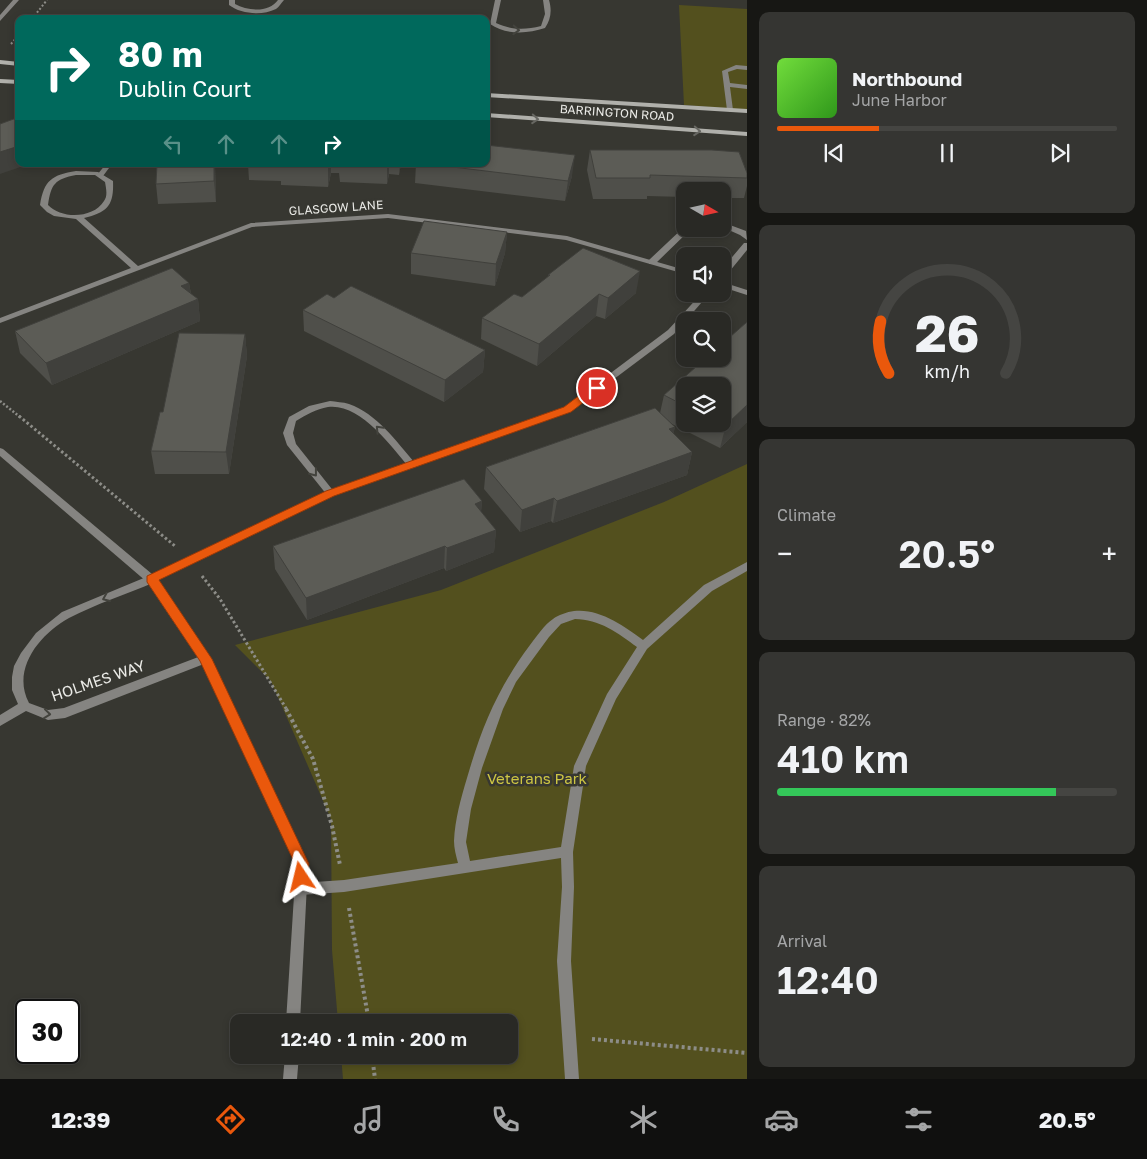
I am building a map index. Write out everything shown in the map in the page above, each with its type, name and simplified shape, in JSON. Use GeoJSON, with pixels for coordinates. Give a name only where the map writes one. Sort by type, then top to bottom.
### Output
{"type":"FeatureCollection","features":[{"type":"Feature","properties":{"kind":"main road"},"geometry":{"type":"LineString","coordinates":[[0,62],[15,64]]}},
{"type":"Feature","properties":{"kind":"main road"},"geometry":{"type":"LineString","coordinates":[[0,81],[15,82]]}},
{"type":"Feature","properties":{"kind":"main road","name":"BARRINGTON ROAD"},"geometry":{"type":"LineString","coordinates":[[490,95],[747,111]]}},
{"type":"Feature","properties":{"kind":"main road","name":"BARRINGTON ROAD"},"geometry":{"type":"LineString","coordinates":[[490,115],[747,134]]}},
{"type":"Feature","properties":{"kind":"street"},"geometry":{"type":"LineString","coordinates":[[0,19],[16,0]]}},
{"type":"Feature","properties":{"kind":"street"},"geometry":{"type":"LineString","coordinates":[[232,0],[232,5],[238,8],[260,11],[276,7],[281,0]]}},
{"type":"Feature","properties":{"kind":"street"},"geometry":{"type":"LineString","coordinates":[[498,0],[493,24],[508,30],[520,31],[543,27],[546,23],[548,5],[546,0]]}},
{"type":"Feature","properties":{"kind":"street"},"geometry":{"type":"LineString","coordinates":[[730,110],[725,71],[736,67],[747,68]]}},
{"type":"Feature","properties":{"kind":"street"},"geometry":{"type":"LineString","coordinates":[[726,85],[747,87]]}},
{"type":"Feature","properties":{"kind":"street"},"geometry":{"type":"LineString","coordinates":[[101,175],[107,167]]}},
{"type":"Feature","properties":{"kind":"street"},"geometry":{"type":"LineString","coordinates":[[86,172],[101,175],[109,181],[110,197],[108,203],[94,213],[62,216],[47,210],[44,205],[46,188],[57,178],[86,172]]}},
{"type":"Feature","properties":{"kind":"street"},"geometry":{"type":"LineString","coordinates":[[77,216],[136,268]]}},
{"type":"Feature","properties":{"kind":"street","name":"GLASGOW LANE"},"geometry":{"type":"LineString","coordinates":[[0,321],[251,225],[388,216],[567,238],[676,269]]}},
{"type":"Feature","properties":{"kind":"street"},"geometry":{"type":"LineString","coordinates":[[731,228],[743,233],[747,238]]}},
{"type":"Feature","properties":{"kind":"street"},"geometry":{"type":"LineString","coordinates":[[652,262],[677,238]]}},
{"type":"Feature","properties":{"kind":"street"},"geometry":{"type":"LineString","coordinates":[[731,264],[747,245]]}},
{"type":"Feature","properties":{"kind":"street"},"geometry":{"type":"LineString","coordinates":[[731,287],[747,293]]}},
{"type":"Feature","properties":{"kind":"street"},"geometry":{"type":"LineString","coordinates":[[0,721],[25,706],[17,687],[18,675],[26,653],[36,640],[56,621],[151,579],[330,493],[567,410],[671,332],[698,302]]}},
{"type":"Feature","properties":{"kind":"street"},"geometry":{"type":"LineString","coordinates":[[330,493],[292,445],[288,433],[292,419],[306,409],[325,405],[346,405],[361,411],[412,465]]}},
{"type":"Feature","properties":{"kind":"street"},"geometry":{"type":"LineString","coordinates":[[0,451],[151,579],[206,659],[302,864],[293,1014]]}},
{"type":"Feature","properties":{"kind":"street"},"geometry":{"type":"LineString","coordinates":[[572,1079],[564,961],[568,887],[567,852],[580,766],[610,697],[643,646],[708,588],[747,566]]}},
{"type":"Feature","properties":{"kind":"street"},"geometry":{"type":"LineString","coordinates":[[466,868],[460,842],[464,816],[480,757],[503,695],[540,642],[556,622],[575,615],[596,618],[620,629],[643,646]]}},
{"type":"Feature","properties":{"kind":"street","name":"HOLMES WAY"},"geometry":{"type":"LineString","coordinates":[[25,706],[48,715],[65,714],[206,659]]}},
{"type":"Feature","properties":{"kind":"street"},"geometry":{"type":"LineString","coordinates":[[300,889],[344,886],[567,852]]}},
{"type":"Feature","properties":{"kind":"street"},"geometry":{"type":"LineString","coordinates":[[290,1079],[291,1064]]}},
{"type":"Feature","properties":{"kind":"path"},"geometry":{"type":"LineString","coordinates":[[35,15],[46,0]]}},
{"type":"Feature","properties":{"kind":"path"},"geometry":{"type":"LineString","coordinates":[[568,1037],[747,1053]]}},
{"type":"Feature","properties":{"kind":"path"},"geometry":{"type":"LineString","coordinates":[[373,1064],[375,1079]]}},
{"type":"Feature","properties":{"kind":"green space"},"geometry":{"type":"Polygon","coordinates":[[[679,5],[747,9],[747,110],[684,105],[679,5]]]}},
{"type":"Feature","properties":{"kind":"green space","name":"Veterans Park"},"geometry":{"type":"Polygon","coordinates":[[[747,464],[747,1079],[343,1079],[342,1064],[518,1064],[518,1014],[337,1014],[332,950],[331,819],[271,681],[235,645],[441,590],[664,502],[747,464]]]}},
{"type":"Feature","properties":{"kind":"building"},"geometry":{"type":"Polygon","coordinates":[[[15,118],[15,147],[0,152],[0,124],[15,118]]]}},
{"type":"Feature","properties":{"kind":"building"},"geometry":{"type":"Polygon","coordinates":[[[490,145],[575,155],[568,181],[453,167],[490,167],[490,145]]]}},
{"type":"Feature","properties":{"kind":"building"},"geometry":{"type":"Polygon","coordinates":[[[590,150],[712,150],[739,152],[747,178],[650,175],[650,178],[596,178],[590,150]]]}},
{"type":"Feature","properties":{"kind":"building"},"geometry":{"type":"Polygon","coordinates":[[[157,167],[214,167],[214,181],[156,184],[157,167]]]}},
{"type":"Feature","properties":{"kind":"building"},"geometry":{"type":"Polygon","coordinates":[[[424,221],[507,232],[496,264],[411,253],[424,221]]]}},
{"type":"Feature","properties":{"kind":"building"},"geometry":{"type":"Polygon","coordinates":[[[583,248],[640,271],[608,298],[599,294],[539,344],[482,318],[514,294],[522,297],[583,248]]]}},
{"type":"Feature","properties":{"kind":"building"},"geometry":{"type":"Polygon","coordinates":[[[172,268],[189,283],[181,286],[198,299],[46,363],[15,331],[172,268]]]}},
{"type":"Feature","properties":{"kind":"building"},"geometry":{"type":"Polygon","coordinates":[[[351,286],[485,350],[445,380],[303,310],[327,294],[334,298],[351,286]]]}},
{"type":"Feature","properties":{"kind":"building"},"geometry":{"type":"Polygon","coordinates":[[[747,322],[747,405],[731,420],[731,377],[684,377],[696,367],[731,367],[731,336],[747,322]]]}},
{"type":"Feature","properties":{"kind":"building"},"geometry":{"type":"Polygon","coordinates":[[[179,333],[245,334],[226,452],[151,451],[160,412],[163,412],[179,333]]]}},
{"type":"Feature","properties":{"kind":"building"},"geometry":{"type":"Polygon","coordinates":[[[676,384],[676,401],[664,395],[676,384]]]}},
{"type":"Feature","properties":{"kind":"building"},"geometry":{"type":"Polygon","coordinates":[[[655,408],[675,427],[669,429],[692,452],[557,501],[554,498],[522,510],[486,467],[655,408]]]}},
{"type":"Feature","properties":{"kind":"building"},"geometry":{"type":"Polygon","coordinates":[[[464,479],[482,501],[475,504],[496,530],[447,548],[445,546],[306,598],[273,546],[464,479]]]}},
{"type":"Feature","properties":{"kind":"route"},"geometry":{"type":"LineString","coordinates":[[301,877],[302,864],[206,659],[151,579],[330,493],[567,410],[597,388]]}}]}
